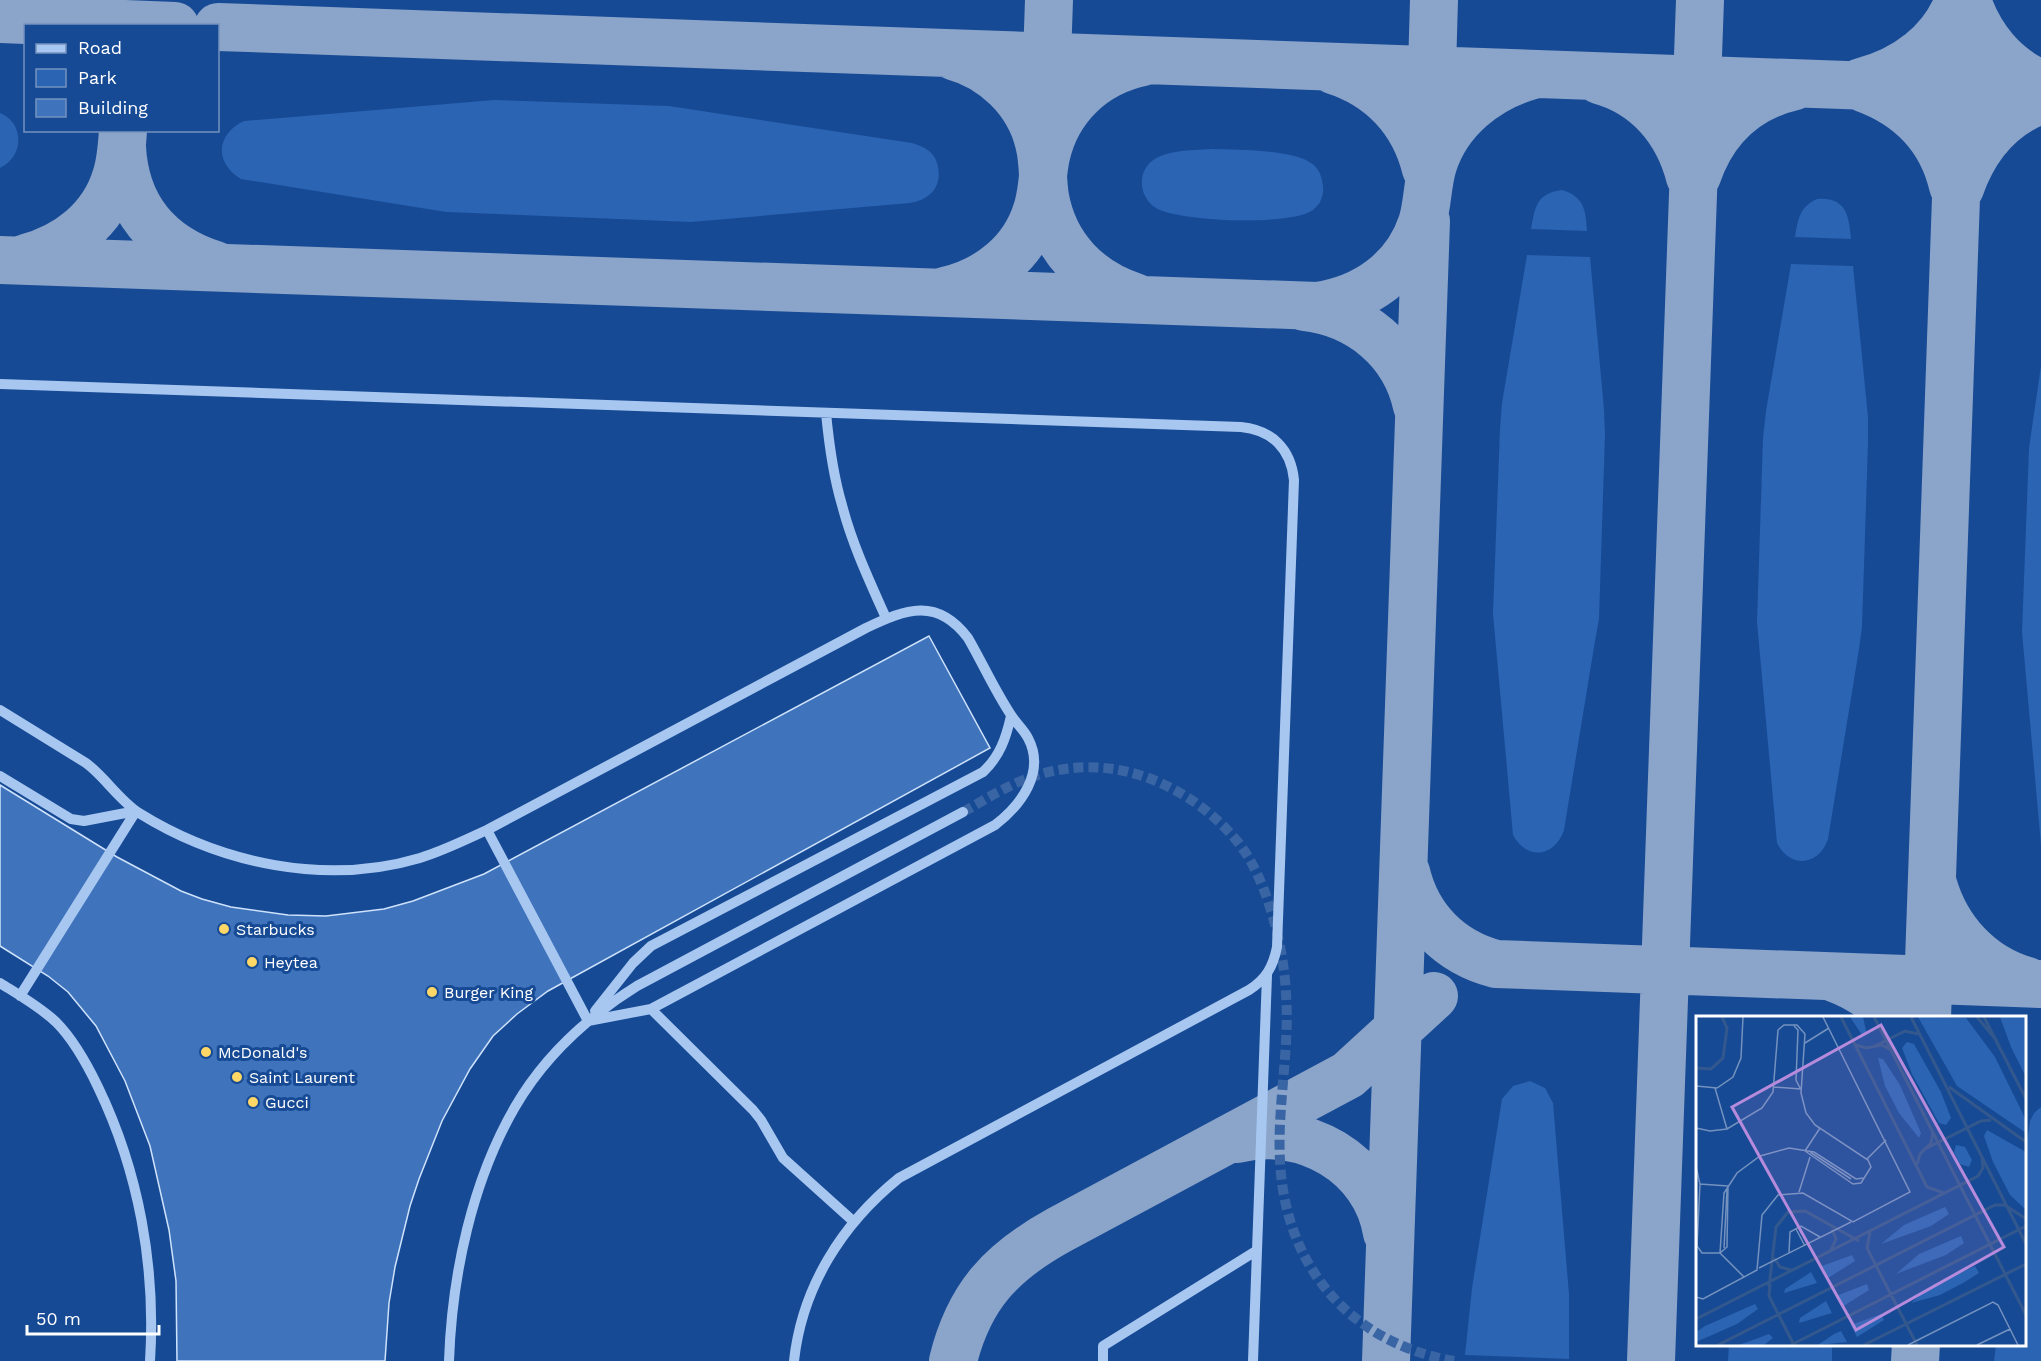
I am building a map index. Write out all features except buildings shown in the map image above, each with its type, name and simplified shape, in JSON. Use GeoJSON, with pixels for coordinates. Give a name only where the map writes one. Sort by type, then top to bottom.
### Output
{"type":"FeatureCollection","features":[{"type":"Feature","properties":{"kind":"lane"},"geometry":{"type":"LineString","coordinates":[[0,384],[1241,427],[1253,428],[1266,434],[1284,448],[1293,468],[1294,480],[1276,947],[1272,966],[1267,975],[1249,990],[899,1178],[874,1198],[853,1221],[834,1248],[807,1305],[794,1361]]}},
{"type":"Feature","properties":{"kind":"lane"},"geometry":{"type":"LineString","coordinates":[[826,413],[830,451],[842,507],[864,570],[886,618]]}},
{"type":"Feature","properties":{"kind":"lane"},"geometry":{"type":"LineString","coordinates":[[0,710],[96,770],[136,811],[170,831],[234,856],[269,865],[309,869],[358,869],[391,864],[447,849],[487,830],[886,618],[913,610],[926,609],[950,619],[960,627],[1011,716],[1029,738],[1034,757],[1033,773],[1028,789],[1020,803],[1009,815],[995,825],[651,1009],[588,1021]]}},
{"type":"Feature","properties":{"kind":"lane"},"geometry":{"type":"LineString","coordinates":[[588,1021],[633,963],[651,946],[983,772],[994,761],[1002,747],[1011,716]]}},
{"type":"Feature","properties":{"kind":"lane"},"geometry":{"type":"LineString","coordinates":[[0,776],[71,819],[84,820],[136,811]]}},
{"type":"Feature","properties":{"kind":"lane"},"geometry":{"type":"LineString","coordinates":[[20,996],[136,811]]}},
{"type":"Feature","properties":{"kind":"lane"},"geometry":{"type":"LineString","coordinates":[[449,1361],[455,1296],[477,1195],[511,1115],[552,1056],[588,1021],[637,986],[963,812]]}},
{"type":"Feature","properties":{"kind":"lane"},"geometry":{"type":"LineString","coordinates":[[487,830],[588,1021]]}},
{"type":"Feature","properties":{"kind":"lane"},"geometry":{"type":"LineString","coordinates":[[1252,1361],[1267,975]]}},
{"type":"Feature","properties":{"kind":"lane"},"geometry":{"type":"LineString","coordinates":[[0,983],[55,1022],[73,1044],[93,1078],[116,1130],[133,1181],[145,1238],[151,1302],[150,1361]]}},
{"type":"Feature","properties":{"kind":"lane"},"geometry":{"type":"LineString","coordinates":[[651,1009],[753,1110],[783,1158],[853,1221]]}},
{"type":"Feature","properties":{"kind":"lane"},"geometry":{"type":"LineString","coordinates":[[1102,1361],[1103,1346],[1256,1251]]}},
{"type":"Feature","properties":{"kind":"green space"},"geometry":{"type":"Polygon","coordinates":[[[494,100],[669,106],[912,143],[925,148],[934,156],[938,167],[938,181],[933,192],[928,196],[910,203],[691,222],[446,212],[241,179],[226,165],[223,157],[222,149],[228,133],[244,121],[494,100]]]}},
{"type":"Feature","properties":{"kind":"green space"},"geometry":{"type":"Polygon","coordinates":[[[0,113],[14,124],[18,140],[14,156],[0,168],[0,113]]]}},
{"type":"Feature","properties":{"kind":"green space"},"geometry":{"type":"Polygon","coordinates":[[[1212,149],[1263,151],[1302,158],[1314,165],[1320,173],[1323,189],[1320,202],[1316,208],[1301,215],[1260,220],[1235,220],[1168,213],[1149,202],[1142,186],[1143,174],[1148,164],[1166,154],[1212,149]]]}},
{"type":"Feature","properties":{"kind":"green space"},"geometry":{"type":"Polygon","coordinates":[[[1562,190],[1579,200],[1586,217],[1587,231],[1531,229],[1538,203],[1547,194],[1562,190]]]}},
{"type":"Feature","properties":{"kind":"green space"},"geometry":{"type":"Polygon","coordinates":[[[1817,199],[1827,199],[1840,204],[1847,215],[1851,239],[1795,237],[1803,210],[1817,199]]]}},
{"type":"Feature","properties":{"kind":"green space"},"geometry":{"type":"Polygon","coordinates":[[[1527,255],[1590,257],[1605,435],[1599,619],[1564,830],[1554,846],[1540,852],[1526,849],[1513,835],[1493,614],[1502,403],[1527,255]]]}},
{"type":"Feature","properties":{"kind":"green space"},"geometry":{"type":"Polygon","coordinates":[[[1791,264],[1853,266],[1868,417],[1862,627],[1859,649],[1828,839],[1818,855],[1804,861],[1789,857],[1777,843],[1757,622],[1763,438],[1791,264]]]}},
{"type":"Feature","properties":{"kind":"green space"},"geometry":{"type":"Polygon","coordinates":[[[2041,366],[2041,845],[2022,632],[2029,448],[2041,366]]]}},
{"type":"Feature","properties":{"kind":"green space"},"geometry":{"type":"Polygon","coordinates":[[[1530,1081],[1545,1088],[1553,1103],[1569,1294],[1569,1359],[1465,1355],[1472,1288],[1502,1099],[1513,1086],[1530,1081]]]}},
{"type":"Feature","properties":{"kind":"green space"},"geometry":{"type":"Polygon","coordinates":[[[2041,1107],[2041,1361],[1994,1361],[1996,1346],[2026,1346],[2026,1148],[2030,1121],[2041,1107]]]}},
{"type":"Feature","properties":{"kind":"green space"},"geometry":{"type":"Polygon","coordinates":[[[1729,1346],[1832,1346],[1832,1361],[1728,1361],[1729,1346]]]}},
{"type":"Feature","properties":{"kind":"taxiway"},"geometry":{"type":"LineString","coordinates":[[1046,87],[1049,0]]}},
{"type":"Feature","properties":{"kind":"taxiway"},"geometry":{"type":"LineString","coordinates":[[1431,103],[1434,0]]}},
{"type":"Feature","properties":{"kind":"taxiway"},"geometry":{"type":"LineString","coordinates":[[1651,1361],[1700,0]]}},
{"type":"Feature","properties":{"kind":"taxiway"},"geometry":{"type":"LineString","coordinates":[[1861,82],[1893,71],[1921,53],[1943,29],[1959,0]]}},
{"type":"Feature","properties":{"kind":"taxiway"},"geometry":{"type":"LineString","coordinates":[[1927,1016],[1963,0]]}},
{"type":"Feature","properties":{"kind":"taxiway"},"geometry":{"type":"LineString","coordinates":[[1967,0],[1978,26],[1995,50],[2016,69],[2041,84]]}},
{"type":"Feature","properties":{"kind":"taxiway"},"geometry":{"type":"LineString","coordinates":[[0,19],[125,24]]}},
{"type":"Feature","properties":{"kind":"taxiway"},"geometry":{"type":"LineString","coordinates":[[219,27],[2041,92]]}},
{"type":"Feature","properties":{"kind":"taxiway"},"geometry":{"type":"LineString","coordinates":[[953,56],[968,61],[996,77],[1008,88],[1027,113],[1041,150],[1045,197],[1050,215],[1065,247],[1088,272],[1102,282],[1135,297]]}},
{"type":"Feature","properties":{"kind":"taxiway"},"geometry":{"type":"LineString","coordinates":[[945,291],[976,280],[990,272],[1014,252],[1023,239],[1039,203],[1051,138],[1059,122],[1080,94],[1109,74],[1143,62]]}},
{"type":"Feature","properties":{"kind":"taxiway"},"geometry":{"type":"LineString","coordinates":[[1333,70],[1366,85],[1393,107],[1413,135],[1426,169]]}},
{"type":"Feature","properties":{"kind":"taxiway"},"geometry":{"type":"LineString","coordinates":[[0,260],[1317,306],[1351,297],[1382,280],[1394,269],[1406,255],[1422,223],[1433,165],[1448,134],[1459,120],[1484,98],[1514,81],[1530,76]]}},
{"type":"Feature","properties":{"kind":"taxiway"},"geometry":{"type":"LineString","coordinates":[[1599,80],[1632,94],[1658,116],[1669,129],[1677,144],[1690,177]]}},
{"type":"Feature","properties":{"kind":"taxiway"},"geometry":{"type":"LineString","coordinates":[[1697,176],[1712,144],[1734,118],[1761,98],[1795,86]]}},
{"type":"Feature","properties":{"kind":"taxiway"},"geometry":{"type":"LineString","coordinates":[[1863,88],[1895,104],[1922,125],[1941,153],[1953,186]]}},
{"type":"Feature","properties":{"kind":"taxiway"},"geometry":{"type":"LineString","coordinates":[[1960,188],[1973,159],[1990,135],[2013,114],[2041,100]]}},
{"type":"Feature","properties":{"kind":"taxiway"},"geometry":{"type":"LineString","coordinates":[[26,258],[56,247],[82,230],[93,219],[110,192],[118,171],[123,132]]}},
{"type":"Feature","properties":{"kind":"taxiway"},"geometry":{"type":"LineString","coordinates":[[122,147],[130,188],[148,222],[161,236],[177,247],[215,265]]}},
{"type":"Feature","properties":{"kind":"taxiway"},"geometry":{"type":"LineString","coordinates":[[1386,1361],[1426,221]]}},
{"type":"Feature","properties":{"kind":"taxiway"},"geometry":{"type":"LineString","coordinates":[[1304,307],[1343,317],[1361,326],[1377,338],[1402,368],[1417,406]]}},
{"type":"Feature","properties":{"kind":"taxiway"},"geometry":{"type":"LineString","coordinates":[[1406,872],[1418,905],[1438,931],[1464,951],[1496,964],[2041,984]]}},
{"type":"Feature","properties":{"kind":"taxiway"},"geometry":{"type":"LineString","coordinates":[[1933,884],[1947,917],[1967,945],[1994,967],[2027,981]]}},
{"type":"Feature","properties":{"kind":"taxiway"},"geometry":{"type":"LineString","coordinates":[[1834,978],[1866,994],[1891,1016]]}},
{"type":"Feature","properties":{"kind":"taxiway"},"geometry":{"type":"LineString","coordinates":[[953,1361],[968,1318],[978,1299],[1004,1268],[1020,1255],[1059,1230],[1348,1075],[1434,996]]}},
{"type":"Feature","properties":{"kind":"taxiway"},"geometry":{"type":"LineString","coordinates":[[1237,1139],[1262,1135],[1287,1137],[1311,1143],[1333,1153],[1352,1168],[1368,1186],[1380,1208],[1387,1233]]}},
{"type":"Feature","properties":{"kind":"taxiway"},"geometry":{"type":"LineString","coordinates":[[1915,1361],[1916,1346]]}},
{"type":"Feature","properties":{"kind":"tunnel"},"geometry":{"type":"LineString","coordinates":[[963,812],[1031,777],[1071,768],[1090,767],[1130,772],[1150,778],[1179,792],[1206,810],[1230,833],[1248,856],[1257,874],[1272,914],[1282,956],[1287,1015],[1280,1119],[1280,1161],[1285,1199],[1295,1234],[1310,1266],[1330,1294],[1355,1317],[1384,1337],[1417,1352],[1454,1361]]}},
{"type":"Feature","properties":{"kind":"place","name":"Starbucks"},"geometry":{"type":"Point","coordinates":[224,929]}},
{"type":"Feature","properties":{"kind":"place","name":"Heytea"},"geometry":{"type":"Point","coordinates":[252,962]}},
{"type":"Feature","properties":{"kind":"place","name":"Burger King"},"geometry":{"type":"Point","coordinates":[432,992]}},
{"type":"Feature","properties":{"kind":"place","name":"McDonald's"},"geometry":{"type":"Point","coordinates":[206,1052]}},
{"type":"Feature","properties":{"kind":"place","name":"Saint Laurent"},"geometry":{"type":"Point","coordinates":[237,1077]}},
{"type":"Feature","properties":{"kind":"place","name":"Gucci"},"geometry":{"type":"Point","coordinates":[253,1102]}}]}
